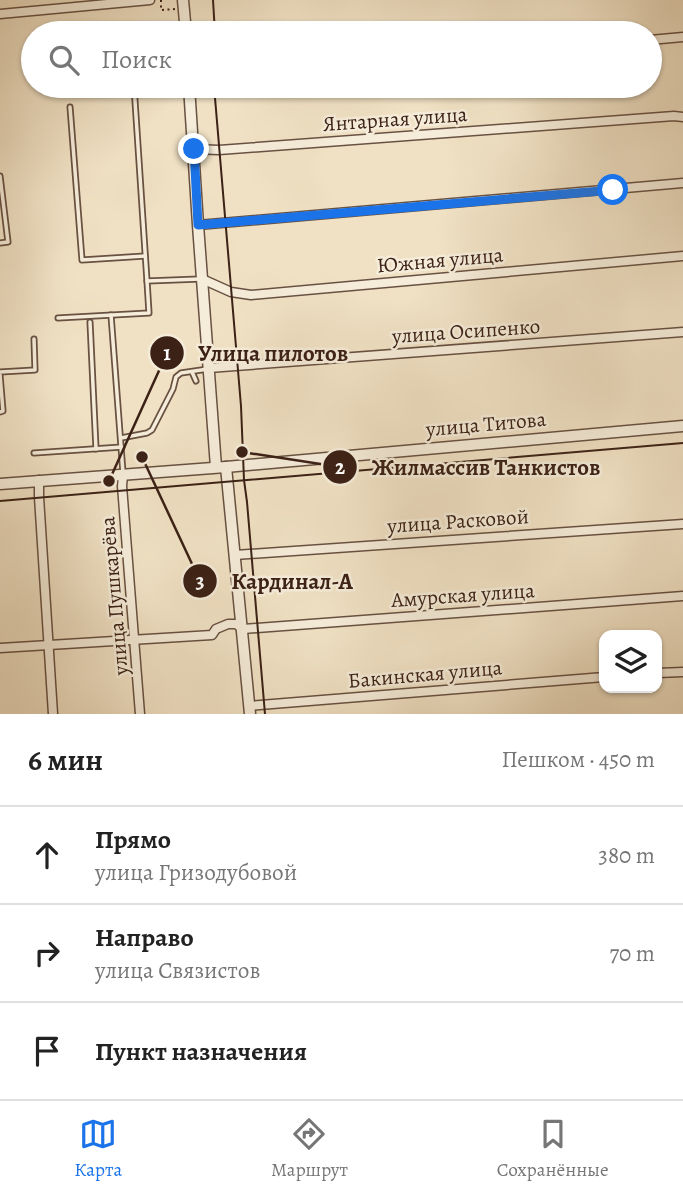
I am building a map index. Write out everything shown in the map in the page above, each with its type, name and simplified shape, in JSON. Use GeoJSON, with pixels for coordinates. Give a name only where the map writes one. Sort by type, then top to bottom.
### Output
{"type":"FeatureCollection","features":[{"type":"Feature","properties":{"kind":"street"},"geometry":{"type":"LineString","coordinates":[[0,14],[150,0]]}},
{"type":"Feature","properties":{"kind":"street"},"geometry":{"type":"LineString","coordinates":[[662,39],[683,37]]}},
{"type":"Feature","properties":{"kind":"street"},"geometry":{"type":"LineString","coordinates":[[190,98],[209,368],[235,555],[249,710]]}},
{"type":"Feature","properties":{"kind":"street","name":"Янтарная улица"},"geometry":{"type":"LineString","coordinates":[[194,149],[683,117]]}},
{"type":"Feature","properties":{"kind":"street"},"geometry":{"type":"LineString","coordinates":[[198,225],[683,183]]}},
{"type":"Feature","properties":{"kind":"street","name":"Южная улица"},"geometry":{"type":"LineString","coordinates":[[202,279],[231,292],[251,295],[683,256]]}},
{"type":"Feature","properties":{"kind":"street","name":"улица Осипенко"},"geometry":{"type":"LineString","coordinates":[[209,368],[683,332]]}},
{"type":"Feature","properties":{"kind":"street","name":"улица Титова"},"geometry":{"type":"LineString","coordinates":[[0,484],[683,426]]}},
{"type":"Feature","properties":{"kind":"street","name":"улица Пушкарёва"},"geometry":{"type":"LineString","coordinates":[[123,475],[140,714]]}},
{"type":"Feature","properties":{"kind":"street"},"geometry":{"type":"LineString","coordinates":[[39,480],[53,714]]}},
{"type":"Feature","properties":{"kind":"street","name":"улица Расковой"},"geometry":{"type":"LineString","coordinates":[[235,555],[683,524]]}},
{"type":"Feature","properties":{"kind":"street","name":"Амурская улица"},"geometry":{"type":"LineString","coordinates":[[0,648],[212,635],[216,629],[228,624],[236,624],[243,629],[683,596]]}},
{"type":"Feature","properties":{"kind":"street"},"geometry":{"type":"LineString","coordinates":[[662,673],[683,672]]}},
{"type":"Feature","properties":{"kind":"street","name":"Бакинская улица"},"geometry":{"type":"LineString","coordinates":[[249,710],[599,677]]}},
{"type":"Feature","properties":{"kind":"lane"},"geometry":{"type":"LineString","coordinates":[[58,318],[149,313],[135,98]]}},
{"type":"Feature","properties":{"kind":"lane"},"geometry":{"type":"LineString","coordinates":[[70,107],[82,260],[145,256]]}},
{"type":"Feature","properties":{"kind":"lane"},"geometry":{"type":"LineString","coordinates":[[0,176],[8,242],[0,243]]}},
{"type":"Feature","properties":{"kind":"lane"},"geometry":{"type":"LineString","coordinates":[[147,281],[202,279]]}},
{"type":"Feature","properties":{"kind":"lane"},"geometry":{"type":"LineString","coordinates":[[111,315],[123,475]]}},
{"type":"Feature","properties":{"kind":"lane"},"geometry":{"type":"LineString","coordinates":[[90,322],[96,449]]}},
{"type":"Feature","properties":{"kind":"lane"},"geometry":{"type":"LineString","coordinates":[[0,412],[3,411],[0,373],[35,370],[34,339]]}},
{"type":"Feature","properties":{"kind":"lane"},"geometry":{"type":"LineString","coordinates":[[121,438],[152,430],[173,389],[176,377],[181,373],[209,368]]}},
{"type":"Feature","properties":{"kind":"lane"},"geometry":{"type":"LineString","coordinates":[[192,372],[196,381]]}},
{"type":"Feature","properties":{"kind":"lane"},"geometry":{"type":"LineString","coordinates":[[34,453],[122,447]]}},
{"type":"Feature","properties":{"kind":"path"},"geometry":{"type":"LineString","coordinates":[[161,0],[161,10],[184,4]]}},
{"type":"Feature","properties":{"kind":"tram line"},"geometry":{"type":"LineString","coordinates":[[213,0],[214,21]]}},
{"type":"Feature","properties":{"kind":"tram line"},"geometry":{"type":"LineString","coordinates":[[215,98],[265,714]]}},
{"type":"Feature","properties":{"kind":"tram line"},"geometry":{"type":"LineString","coordinates":[[0,501],[683,443]]}},
{"type":"Feature","properties":{"kind":"place","name":"Жилмассив Танкистов"},"geometry":{"type":"Point","coordinates":[242,452]}},
{"type":"Feature","properties":{"kind":"place","name":"Кардинал-А"},"geometry":{"type":"Point","coordinates":[142,457]}},
{"type":"Feature","properties":{"kind":"place","name":"Улица пилотов"},"geometry":{"type":"Point","coordinates":[109,481]}},
{"type":"Feature","properties":{"kind":"route"},"geometry":{"type":"LineString","coordinates":[[194,149],[198,225],[613,190]]}}]}
